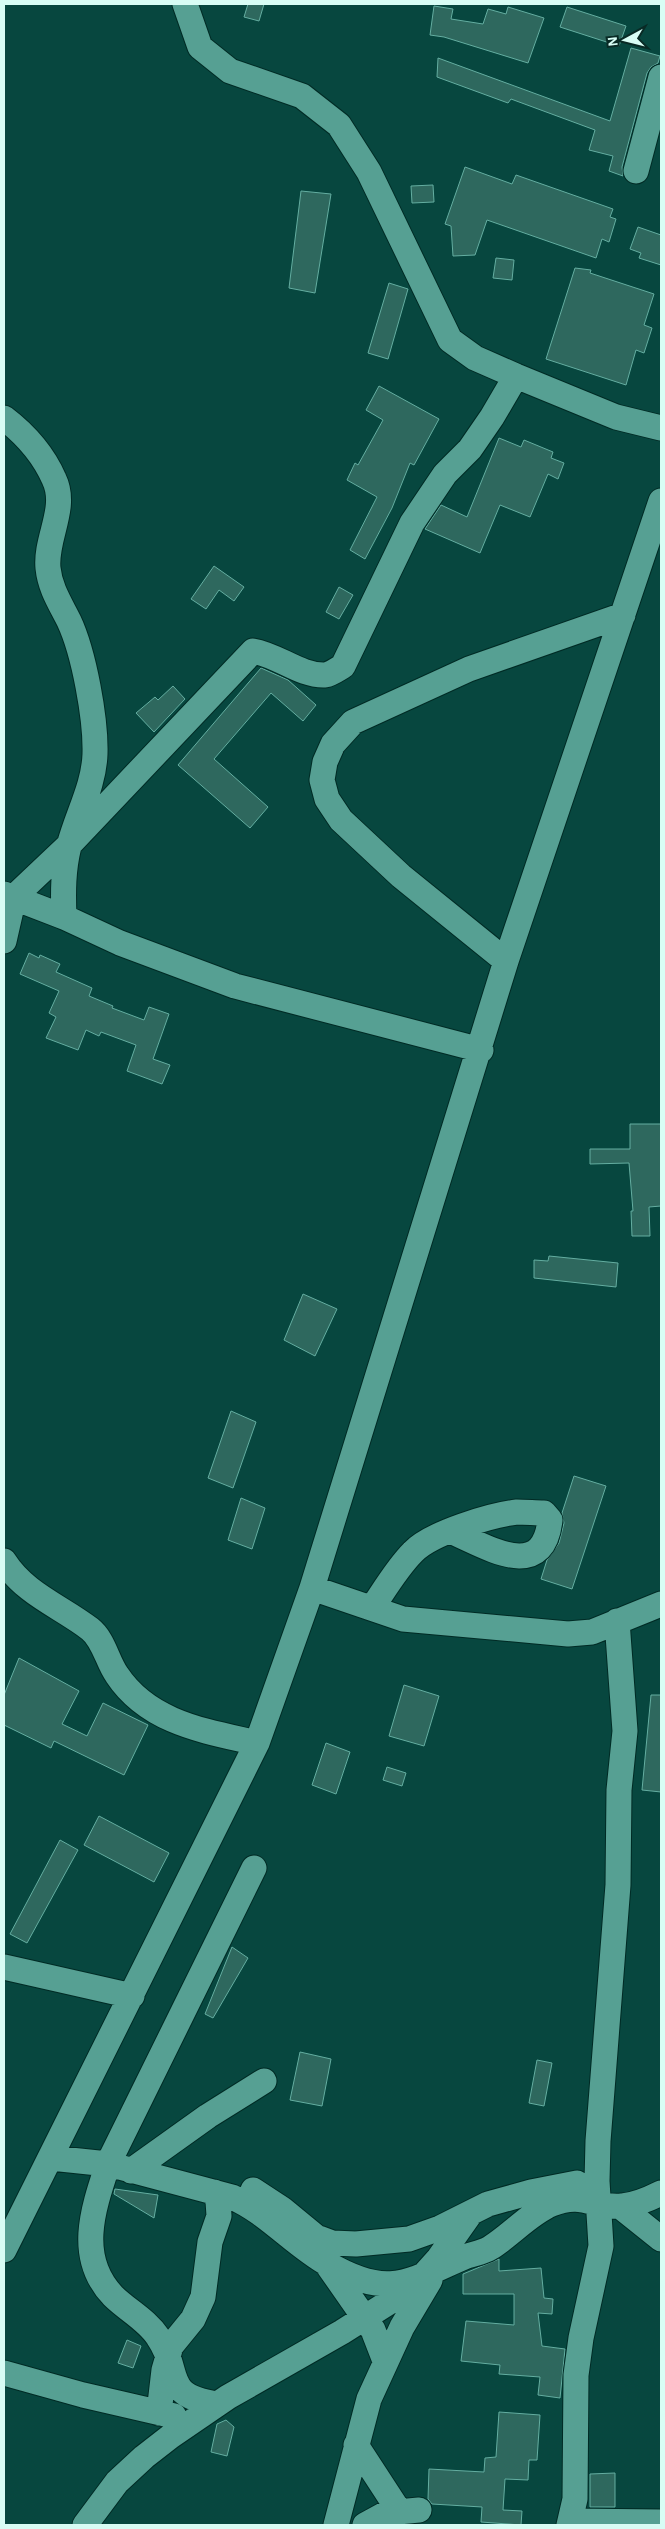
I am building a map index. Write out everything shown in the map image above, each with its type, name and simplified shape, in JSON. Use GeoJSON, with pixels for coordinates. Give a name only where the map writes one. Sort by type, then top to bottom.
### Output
{"type":"FeatureCollection","features":[{"type":"Feature","properties":{"kind":"street"},"geometry":{"type":"LineString","coordinates":[[185,4],[200,47],[230,71],[302,96],[339,124],[369,172],[450,340],[475,358],[516,376],[616,416],[661,428]]}},
{"type":"Feature","properties":{"kind":"street"},"geometry":{"type":"LineString","coordinates":[[636,171],[661,77]]}},
{"type":"Feature","properties":{"kind":"street"},"geometry":{"type":"LineString","coordinates":[[4,941],[9,895],[70,844],[253,651],[264,653],[309,673],[327,675],[343,666],[412,523],[445,474],[470,449],[492,417],[516,376]]}},
{"type":"Feature","properties":{"kind":"street"},"geometry":{"type":"LineString","coordinates":[[4,418],[23,433],[55,480],[59,499],[56,519],[48,544],[48,567],[52,586],[69,621],[79,652],[94,729],[95,756],[89,789],[70,844],[62,879],[64,917]]}},
{"type":"Feature","properties":{"kind":"street"},"geometry":{"type":"LineString","coordinates":[[4,2250],[257,1743],[312,1588],[481,1050],[506,961],[661,501]]}},
{"type":"Feature","properties":{"kind":"street"},"geometry":{"type":"LineString","coordinates":[[506,961],[401,876],[341,820],[326,799],[322,780],[325,762],[333,744],[353,722],[469,669],[623,615]]}},
{"type":"Feature","properties":{"kind":"street"},"geometry":{"type":"LineString","coordinates":[[9,895],[64,917],[120,943],[234,986],[481,1050]]}},
{"type":"Feature","properties":{"kind":"street"},"geometry":{"type":"LineString","coordinates":[[372,1608],[414,1551],[435,1536],[450,1531]]}},
{"type":"Feature","properties":{"kind":"street"},"geometry":{"type":"LineString","coordinates":[[4,1561],[24,1586],[91,1630],[100,1642],[117,1674],[134,1697],[178,1724],[257,1743]]}},
{"type":"Feature","properties":{"kind":"street"},"geometry":{"type":"LineString","coordinates":[[312,1588],[403,1619],[568,1634],[592,1632],[661,1604]]}},
{"type":"Feature","properties":{"kind":"street"},"geometry":{"type":"LineString","coordinates":[[617,1622],[624,1731],[619,1790],[618,1885],[602,2080],[605,2197],[600,2258],[581,2338],[576,2375],[575,2499],[570,2523],[661,2522]]}},
{"type":"Feature","properties":{"kind":"street"},"geometry":{"type":"LineString","coordinates":[[217,2404],[199,2401],[180,2391],[173,2378],[168,2357],[157,2335],[113,2296],[94,2270],[90,2242],[98,2194],[108,2164],[254,1868]]}},
{"type":"Feature","properties":{"kind":"street"},"geometry":{"type":"LineString","coordinates":[[4,1966],[132,1996]]}},
{"type":"Feature","properties":{"kind":"street"},"geometry":{"type":"LineString","coordinates":[[139,2173],[208,2116],[264,2081]]}},
{"type":"Feature","properties":{"kind":"street"},"geometry":{"type":"LineString","coordinates":[[51,2158],[108,2164],[214,2192],[250,2205],[326,2263],[354,2278],[373,2284],[397,2284],[430,2274],[463,2258],[489,2249],[550,2205],[566,2199],[605,2197],[661,2239]]}},
{"type":"Feature","properties":{"kind":"street"},"geometry":{"type":"LineString","coordinates":[[139,2173],[205,2175],[232,2181],[259,2192],[310,2233],[332,2243],[356,2244],[409,2239],[440,2228],[488,2204],[563,2185],[605,2197],[643,2202],[661,2193]]}},
{"type":"Feature","properties":{"kind":"street"},"geometry":{"type":"LineString","coordinates":[[159,2413],[164,2370],[171,2346],[193,2319],[204,2297],[210,2242],[219,2216],[218,2201],[214,2192]]}},
{"type":"Feature","properties":{"kind":"street"},"geometry":{"type":"LineString","coordinates":[[336,2525],[369,2399],[385,2361],[430,2274],[470,2214]]}},
{"type":"Feature","properties":{"kind":"street"},"geometry":{"type":"LineString","coordinates":[[326,2263],[366,2318],[373,2330],[385,2361]]}},
{"type":"Feature","properties":{"kind":"street"},"geometry":{"type":"LineString","coordinates":[[85,2525],[123,2476],[144,2457],[194,2420],[217,2404],[366,2318],[430,2274]]}},
{"type":"Feature","properties":{"kind":"street"},"geometry":{"type":"LineString","coordinates":[[4,2373],[159,2413],[194,2420]]}},
{"type":"Feature","properties":{"kind":"street"},"geometry":{"type":"LineString","coordinates":[[356,2445],[409,2510],[374,2519],[365,2525]]}},
{"type":"Feature","properties":{"kind":"building"},"geometry":{"type":"Polygon","coordinates":[[[248,4],[264,4],[259,21],[244,17],[248,4]]]}},
{"type":"Feature","properties":{"kind":"building"},"geometry":{"type":"Polygon","coordinates":[[[434,6],[453,9],[451,19],[483,24],[488,9],[506,14],[508,7],[544,18],[528,63],[444,37],[430,35],[434,6]]]}},
{"type":"Feature","properties":{"kind":"building"},"geometry":{"type":"Polygon","coordinates":[[[567,7],[626,26],[619,46],[560,27],[567,7]]]}},
{"type":"Feature","properties":{"kind":"building"},"geometry":{"type":"Polygon","coordinates":[[[631,48],[660,56],[658,63],[651,67],[647,73],[622,167],[623,176],[609,171],[613,156],[589,150],[595,130],[511,99],[508,103],[437,77],[438,58],[610,121],[631,48]]]}},
{"type":"Feature","properties":{"kind":"building"},"geometry":{"type":"Polygon","coordinates":[[[465,167],[512,184],[516,175],[613,209],[610,217],[616,219],[609,242],[602,239],[596,258],[487,220],[475,255],[453,256],[451,226],[445,224],[465,167]]]}},
{"type":"Feature","properties":{"kind":"building"},"geometry":{"type":"Polygon","coordinates":[[[433,185],[434,202],[412,203],[411,186],[433,185]]]}},
{"type":"Feature","properties":{"kind":"building"},"geometry":{"type":"Polygon","coordinates":[[[301,191],[331,194],[315,293],[289,288],[301,191]]]}},
{"type":"Feature","properties":{"kind":"building"},"geometry":{"type":"Polygon","coordinates":[[[638,227],[661,235],[661,265],[639,258],[641,253],[630,249],[638,227]]]}},
{"type":"Feature","properties":{"kind":"building"},"geometry":{"type":"Polygon","coordinates":[[[496,258],[514,260],[512,280],[493,278],[496,258]]]}},
{"type":"Feature","properties":{"kind":"building"},"geometry":{"type":"Polygon","coordinates":[[[575,268],[591,270],[590,273],[654,294],[644,325],[652,328],[644,353],[636,350],[626,385],[546,359],[575,268]]]}},
{"type":"Feature","properties":{"kind":"building"},"geometry":{"type":"Polygon","coordinates":[[[389,283],[408,289],[388,359],[368,353],[389,283]]]}},
{"type":"Feature","properties":{"kind":"building"},"geometry":{"type":"Polygon","coordinates":[[[379,386],[439,419],[414,465],[410,463],[392,508],[365,559],[350,550],[377,497],[347,480],[355,463],[358,465],[383,420],[366,410],[379,386]]]}},
{"type":"Feature","properties":{"kind":"building"},"geometry":{"type":"Polygon","coordinates":[[[499,438],[521,447],[524,440],[553,452],[551,458],[564,463],[558,479],[548,474],[530,517],[500,505],[480,553],[425,529],[441,505],[467,517],[499,438]]]}},
{"type":"Feature","properties":{"kind":"building"},"geometry":{"type":"Polygon","coordinates":[[[214,566],[244,587],[234,601],[219,590],[206,609],[191,599],[214,566]]]}},
{"type":"Feature","properties":{"kind":"building"},"geometry":{"type":"Polygon","coordinates":[[[339,587],[353,595],[339,619],[326,612],[339,587]]]}},
{"type":"Feature","properties":{"kind":"building"},"geometry":{"type":"Polygon","coordinates":[[[261,668],[288,680],[316,705],[303,721],[271,693],[214,759],[268,807],[250,828],[178,765],[261,668]]]}},
{"type":"Feature","properties":{"kind":"building"},"geometry":{"type":"Polygon","coordinates":[[[173,686],[185,699],[154,732],[136,713],[155,697],[158,700],[173,686]]]}},
{"type":"Feature","properties":{"kind":"building"},"geometry":{"type":"Polygon","coordinates":[[[29,953],[39,958],[40,955],[60,964],[56,972],[92,988],[89,996],[113,1006],[112,1008],[144,1020],[149,1007],[169,1014],[153,1059],[170,1065],[162,1084],[127,1071],[136,1045],[101,1032],[99,1036],[86,1030],[78,1050],[46,1038],[56,1017],[49,1013],[59,991],[20,974],[29,953]]]}},
{"type":"Feature","properties":{"kind":"building"},"geometry":{"type":"Polygon","coordinates":[[[630,1124],[661,1124],[661,1206],[649,1207],[650,1236],[632,1236],[631,1211],[633,1211],[629,1163],[590,1164],[590,1149],[630,1149],[630,1124]]]}},
{"type":"Feature","properties":{"kind":"building"},"geometry":{"type":"Polygon","coordinates":[[[549,1256],[618,1263],[616,1287],[534,1278],[534,1260],[548,1261],[549,1256]]]}},
{"type":"Feature","properties":{"kind":"building"},"geometry":{"type":"Polygon","coordinates":[[[303,1294],[337,1309],[315,1356],[284,1340],[303,1294]]]}},
{"type":"Feature","properties":{"kind":"building"},"geometry":{"type":"Polygon","coordinates":[[[231,1411],[256,1422],[233,1488],[208,1478],[231,1411]]]}},
{"type":"Feature","properties":{"kind":"building"},"geometry":{"type":"Polygon","coordinates":[[[574,1476],[606,1486],[572,1589],[541,1579],[547,1560],[559,1543],[564,1523],[562,1513],[574,1476]]]}},
{"type":"Feature","properties":{"kind":"building"},"geometry":{"type":"Polygon","coordinates":[[[241,1498],[265,1508],[252,1549],[228,1540],[241,1498]]]}},
{"type":"Feature","properties":{"kind":"building"},"geometry":{"type":"Polygon","coordinates":[[[19,1658],[79,1691],[62,1724],[87,1736],[103,1703],[148,1725],[124,1775],[54,1741],[51,1748],[4,1725],[4,1695],[19,1658]]]}},
{"type":"Feature","properties":{"kind":"building"},"geometry":{"type":"Polygon","coordinates":[[[404,1685],[439,1696],[424,1746],[389,1736],[404,1685]]]}},
{"type":"Feature","properties":{"kind":"building"},"geometry":{"type":"Polygon","coordinates":[[[651,1695],[661,1695],[661,1792],[642,1790],[651,1695]]]}},
{"type":"Feature","properties":{"kind":"building"},"geometry":{"type":"Polygon","coordinates":[[[326,1743],[350,1752],[336,1794],[312,1785],[326,1743]]]}},
{"type":"Feature","properties":{"kind":"building"},"geometry":{"type":"Polygon","coordinates":[[[387,1767],[406,1773],[402,1786],[383,1780],[387,1767]]]}},
{"type":"Feature","properties":{"kind":"building"},"geometry":{"type":"Polygon","coordinates":[[[99,1816],[169,1853],[154,1882],[84,1845],[99,1816]]]}},
{"type":"Feature","properties":{"kind":"building"},"geometry":{"type":"Polygon","coordinates":[[[60,1840],[78,1850],[27,1943],[10,1934],[60,1840]]]}},
{"type":"Feature","properties":{"kind":"building"},"geometry":{"type":"Polygon","coordinates":[[[232,1947],[248,1958],[213,2018],[205,2014],[232,1947]]]}},
{"type":"Feature","properties":{"kind":"building"},"geometry":{"type":"Polygon","coordinates":[[[300,2052],[331,2059],[322,2106],[290,2100],[300,2052]]]}},
{"type":"Feature","properties":{"kind":"building"},"geometry":{"type":"Polygon","coordinates":[[[537,2060],[552,2063],[544,2106],[529,2103],[537,2060]]]}},
{"type":"Feature","properties":{"kind":"building"},"geometry":{"type":"Polygon","coordinates":[[[115,2189],[158,2195],[154,2218],[114,2194],[115,2189]]]}},
{"type":"Feature","properties":{"kind":"building"},"geometry":{"type":"Polygon","coordinates":[[[499,2259],[499,2271],[541,2268],[544,2298],[553,2299],[552,2314],[538,2313],[542,2346],[565,2349],[560,2398],[538,2395],[540,2377],[499,2374],[500,2365],[461,2361],[466,2321],[514,2325],[514,2294],[463,2294],[463,2274],[499,2259]]]}},
{"type":"Feature","properties":{"kind":"building"},"geometry":{"type":"Polygon","coordinates":[[[127,2340],[141,2346],[133,2368],[118,2363],[127,2340]]]}},
{"type":"Feature","properties":{"kind":"building"},"geometry":{"type":"Polygon","coordinates":[[[499,2412],[540,2415],[537,2460],[529,2460],[528,2480],[505,2479],[503,2510],[522,2511],[521,2525],[481,2522],[482,2507],[432,2504],[428,2499],[429,2469],[484,2472],[485,2458],[496,2457],[499,2412]]]}},
{"type":"Feature","properties":{"kind":"building"},"geometry":{"type":"Polygon","coordinates":[[[226,2420],[234,2427],[227,2456],[211,2452],[217,2424],[226,2420]]]}},
{"type":"Feature","properties":{"kind":"building"},"geometry":{"type":"Polygon","coordinates":[[[615,2473],[615,2507],[590,2507],[590,2474],[615,2473]]]}}]}
